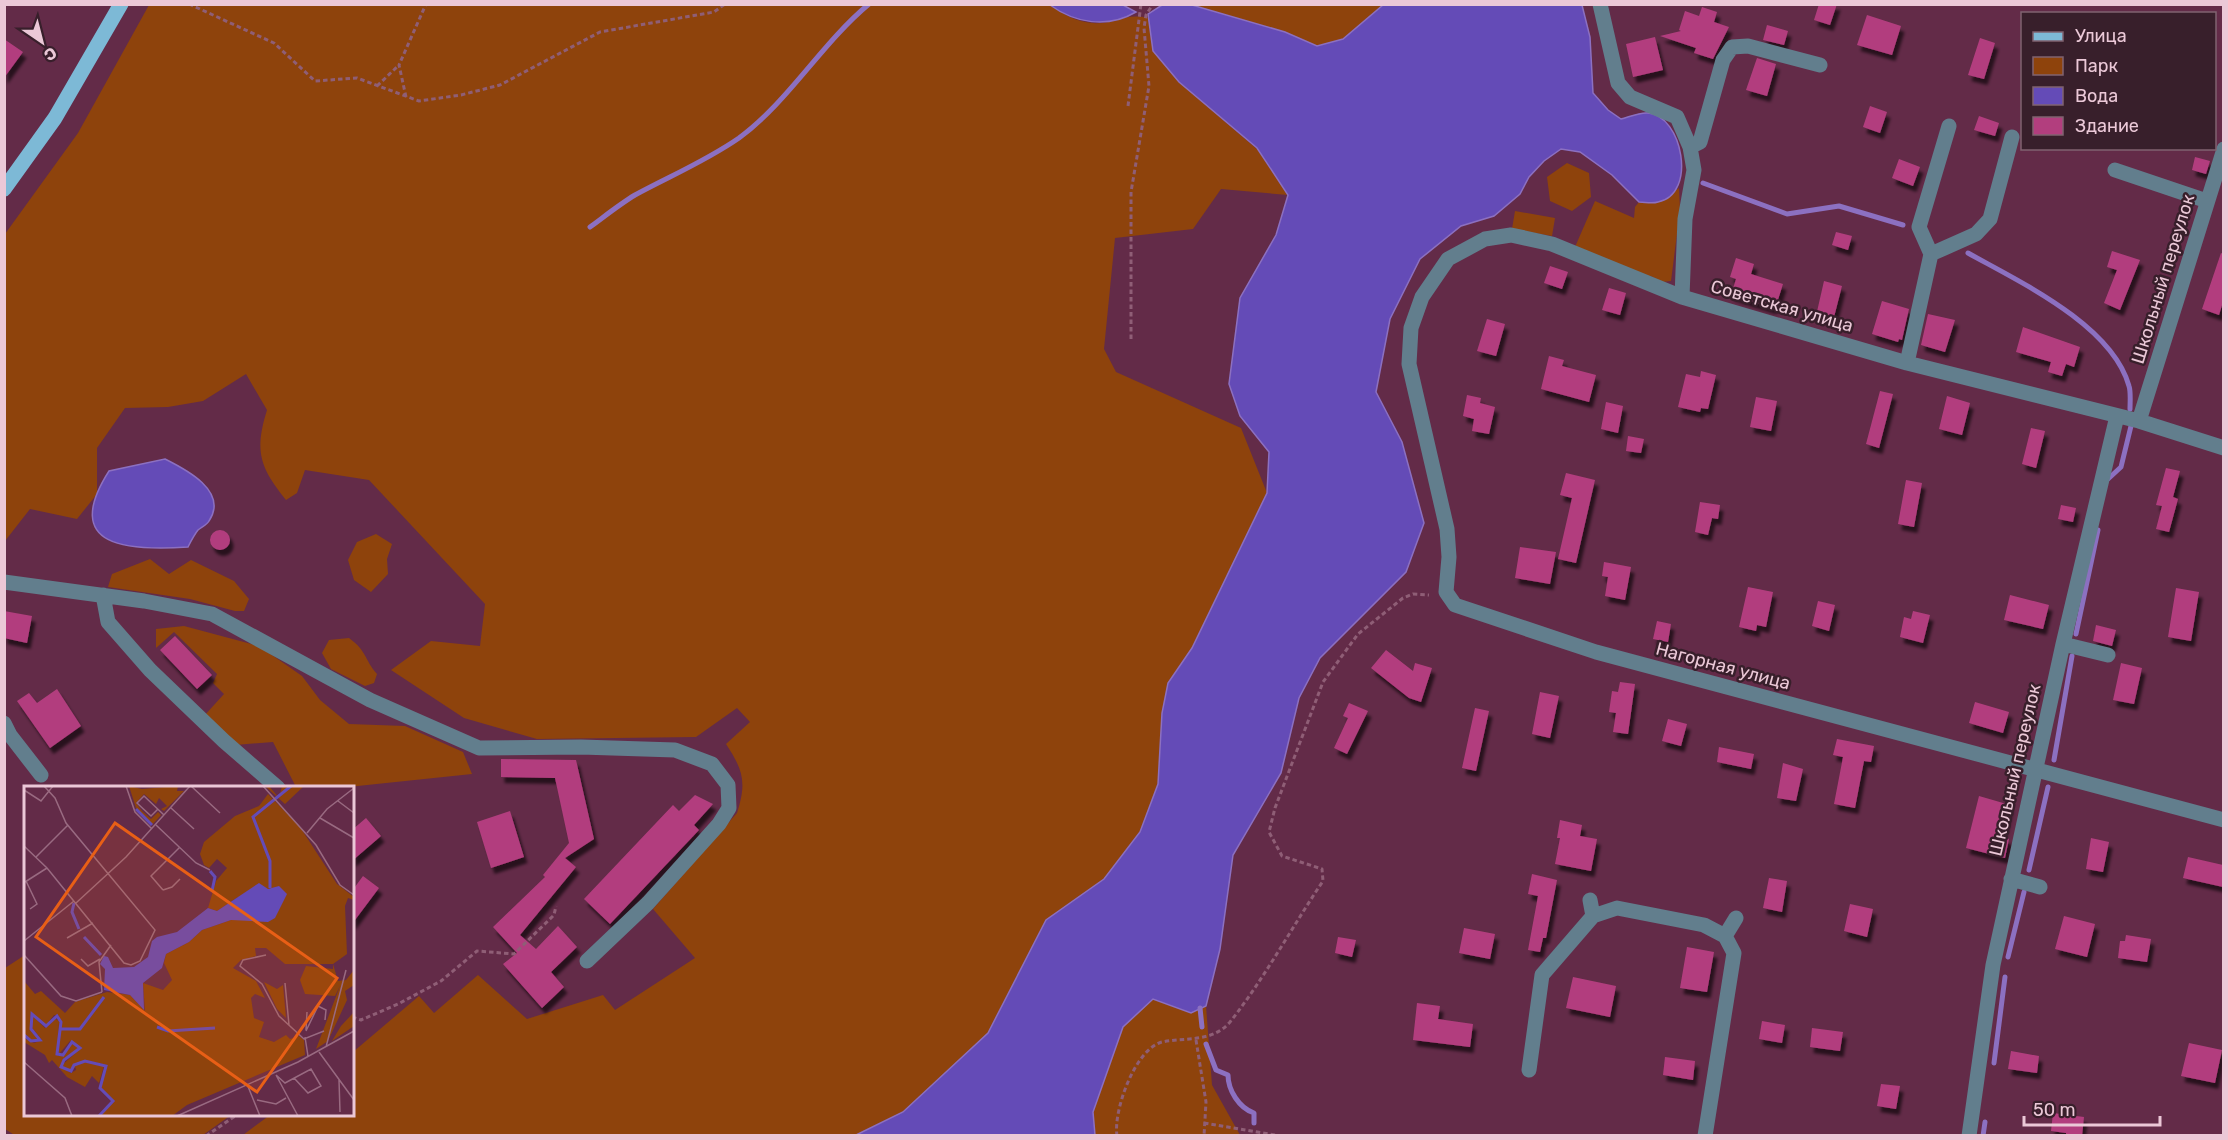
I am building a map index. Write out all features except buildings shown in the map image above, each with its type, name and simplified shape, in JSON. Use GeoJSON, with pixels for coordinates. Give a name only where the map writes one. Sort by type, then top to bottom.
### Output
{"type":"FeatureCollection","features":[{"type":"Feature","properties":{"kind":"main road"},"geometry":{"type":"LineString","coordinates":[[4,189],[56,118],[120,4]]}},
{"type":"Feature","properties":{"kind":"street"},"geometry":{"type":"LineString","coordinates":[[1600,4],[1618,83],[1630,97],[1677,117],[1690,147],[1694,170],[1693,186],[1685,219],[1682,297]]}},
{"type":"Feature","properties":{"kind":"street"},"geometry":{"type":"LineString","coordinates":[[1690,147],[1700,142],[1723,60],[1732,47],[1748,46],[1820,65]]}},
{"type":"Feature","properties":{"kind":"street"},"geometry":{"type":"LineString","coordinates":[[1907,363],[1931,254],[1919,227],[1949,126]]}},
{"type":"Feature","properties":{"kind":"street"},"geometry":{"type":"LineString","coordinates":[[1931,254],[1976,234],[1990,219],[2012,137]]}},
{"type":"Feature","properties":{"kind":"street","name":"Школьный переулок"},"geometry":{"type":"LineString","coordinates":[[2139,421],[2223,149]]}},
{"type":"Feature","properties":{"kind":"street"},"geometry":{"type":"LineString","coordinates":[[2115,170],[2207,201]]}},
{"type":"Feature","properties":{"kind":"street","name":"Советская улица"},"geometry":{"type":"LineString","coordinates":[[1409,364],[1411,328],[1422,297],[1448,259],[1485,239],[1511,235],[1552,244],[1682,297],[1907,363],[2139,421],[2223,453]]}},
{"type":"Feature","properties":{"kind":"street","name":"Нагорная улица"},"geometry":{"type":"LineString","coordinates":[[1409,364],[1447,529],[1449,556],[1446,592],[1455,605],[1596,652],[2223,820]]}},
{"type":"Feature","properties":{"kind":"street","name":"Школьный переулок"},"geometry":{"type":"LineString","coordinates":[[1970,1136],[1993,964],[2038,769],[2063,644],[2117,416]]}},
{"type":"Feature","properties":{"kind":"street"},"geometry":{"type":"LineString","coordinates":[[4,582],[103,595],[212,614],[370,700],[479,748],[581,747],[675,750],[712,764],[728,786],[729,808],[719,824],[648,903],[587,961]]}},
{"type":"Feature","properties":{"kind":"street"},"geometry":{"type":"LineString","coordinates":[[103,595],[108,622],[150,670],[224,741],[276,786]]}},
{"type":"Feature","properties":{"kind":"street"},"geometry":{"type":"LineString","coordinates":[[2063,644],[2108,655]]}},
{"type":"Feature","properties":{"kind":"street"},"geometry":{"type":"LineString","coordinates":[[4,723],[10,735],[41,775]]}},
{"type":"Feature","properties":{"kind":"street"},"geometry":{"type":"LineString","coordinates":[[2011,879],[2040,887]]}},
{"type":"Feature","properties":{"kind":"street"},"geometry":{"type":"LineString","coordinates":[[1590,900],[1593,916]]}},
{"type":"Feature","properties":{"kind":"street"},"geometry":{"type":"LineString","coordinates":[[1529,1070],[1542,975],[1593,916],[1617,909],[1704,925],[1725,936],[1734,953],[1705,1136]]}},
{"type":"Feature","properties":{"kind":"street"},"geometry":{"type":"LineString","coordinates":[[1725,936],[1736,918]]}},
{"type":"Feature","properties":{"kind":"path"},"geometry":{"type":"LineString","coordinates":[[189,4],[274,43],[315,81],[357,78],[419,101],[461,95],[500,85],[600,32],[714,12],[725,4]]}},
{"type":"Feature","properties":{"kind":"path"},"geometry":{"type":"LineString","coordinates":[[377,86],[399,65],[426,4]]}},
{"type":"Feature","properties":{"kind":"path"},"geometry":{"type":"LineString","coordinates":[[1128,106],[1142,4]]}},
{"type":"Feature","properties":{"kind":"path"},"geometry":{"type":"LineString","coordinates":[[1131,339],[1131,192],[1149,86],[1144,28],[1146,15],[1153,4]]}},
{"type":"Feature","properties":{"kind":"path"},"geometry":{"type":"LineString","coordinates":[[399,65],[406,97]]}},
{"type":"Feature","properties":{"kind":"path"},"geometry":{"type":"LineString","coordinates":[[1117,1136],[1116,1129],[1125,1089],[1144,1052],[1161,1042],[1196,1040],[1228,1024],[1323,882],[1322,869],[1282,856],[1269,832],[1275,807],[1323,682],[1358,634],[1403,598],[1413,594],[1430,595]]}},
{"type":"Feature","properties":{"kind":"path"},"geometry":{"type":"LineString","coordinates":[[354,1018],[361,1020],[400,1003],[441,981],[477,951],[514,954],[554,915],[556,906]]}},
{"type":"Feature","properties":{"kind":"path"},"geometry":{"type":"LineString","coordinates":[[1196,1040],[1206,1102],[1204,1136]]}},
{"type":"Feature","properties":{"kind":"path"},"geometry":{"type":"LineString","coordinates":[[207,1136],[235,1116]]}},
{"type":"Feature","properties":{"kind":"path"},"geometry":{"type":"LineString","coordinates":[[1204,1123],[1281,1136]]}},
{"type":"Feature","properties":{"kind":"green space"},"geometry":{"type":"Polygon","coordinates":[[[1050,4],[1070,17],[1087,22],[1100,23],[1133,17],[1148,18],[1153,51],[1223,120],[1257,149],[1288,195],[1221,189],[1193,229],[1115,238],[1104,349],[1116,372],[1241,428],[1267,493],[1192,648],[1168,683],[1162,713],[1158,784],[1140,832],[1104,879],[1046,920],[988,1033],[903,1112],[909,1135],[243,1135],[269,1116],[354,1116],[354,1051],[419,996],[434,1013],[478,975],[527,1019],[603,995],[615,1010],[695,958],[653,909],[737,813],[742,793],[742,777],[726,744],[750,722],[737,708],[696,737],[537,739],[464,718],[391,670],[431,641],[480,646],[485,604],[369,480],[305,470],[297,493],[286,500],[265,468],[260,448],[267,410],[246,374],[203,401],[168,407],[125,408],[97,448],[97,494],[77,519],[30,509],[5,541],[5,234],[78,133],[149,5],[1050,4]]]}},
{"type":"Feature","properties":{"kind":"green space"},"geometry":{"type":"Polygon","coordinates":[[[1192,5],[1383,5],[1343,39],[1316,46],[1285,32],[1192,5]]]}},
{"type":"Feature","properties":{"kind":"green space"},"geometry":{"type":"Polygon","coordinates":[[[1567,163],[1589,173],[1591,197],[1572,211],[1550,201],[1547,177],[1567,163]]]}},
{"type":"Feature","properties":{"kind":"green space"},"geometry":{"type":"Polygon","coordinates":[[[1679,188],[1680,210],[1671,281],[1662,282],[1651,276],[1649,278],[1575,247],[1595,201],[1634,218],[1635,207],[1639,202],[1659,202],[1679,188]]]}},
{"type":"Feature","properties":{"kind":"green space"},"geometry":{"type":"Polygon","coordinates":[[[1515,211],[1555,218],[1552,236],[1512,229],[1515,211]]]}},
{"type":"Feature","properties":{"kind":"green space"},"geometry":{"type":"Polygon","coordinates":[[[376,534],[392,544],[387,559],[388,574],[371,592],[354,580],[348,560],[357,542],[376,534]]]}},
{"type":"Feature","properties":{"kind":"green space"},"geometry":{"type":"Polygon","coordinates":[[[150,559],[169,574],[191,560],[234,581],[249,599],[244,611],[235,611],[190,599],[108,587],[112,574],[150,559]]]}},
{"type":"Feature","properties":{"kind":"green space"},"geometry":{"type":"Polygon","coordinates":[[[184,626],[259,646],[302,676],[320,700],[349,724],[405,726],[463,752],[472,774],[354,786],[295,786],[273,742],[235,745],[204,716],[224,694],[213,683],[217,674],[174,632],[156,648],[156,629],[184,626]]]}},
{"type":"Feature","properties":{"kind":"green space"},"geometry":{"type":"Polygon","coordinates":[[[349,638],[359,647],[377,674],[374,683],[365,686],[331,669],[322,653],[329,640],[349,638]]]}},
{"type":"Feature","properties":{"kind":"green space"},"geometry":{"type":"Polygon","coordinates":[[[24,956],[24,1116],[230,1116],[203,1135],[16,1136],[5,1129],[5,968],[24,956]]]}},
{"type":"Feature","properties":{"kind":"green space"},"geometry":{"type":"Polygon","coordinates":[[[1153,999],[1191,1013],[1206,1006],[1212,1085],[1240,1135],[1095,1135],[1093,1112],[1123,1027],[1153,999]]]}},
{"type":"Feature","properties":{"kind":"water"},"geometry":{"type":"Polygon","coordinates":[[[1050,5],[1123,5],[1136,12],[1114,21],[1092,22],[1070,16],[1050,5]]]}},
{"type":"Feature","properties":{"kind":"water"},"geometry":{"type":"Polygon","coordinates":[[[1162,5],[1192,5],[1285,32],[1317,46],[1343,39],[1383,5],[1582,5],[1590,37],[1593,93],[1608,110],[1621,119],[1648,113],[1660,117],[1670,127],[1681,155],[1678,185],[1670,196],[1658,202],[1639,202],[1612,175],[1580,152],[1561,149],[1544,161],[1529,177],[1520,194],[1494,216],[1461,226],[1420,259],[1390,319],[1376,392],[1402,442],[1424,523],[1406,572],[1320,658],[1299,698],[1281,773],[1233,855],[1220,949],[1206,1006],[1191,1013],[1153,999],[1123,1027],[1093,1112],[1095,1135],[854,1136],[903,1112],[988,1033],[1046,920],[1104,879],[1140,832],[1158,784],[1162,713],[1168,683],[1192,648],[1267,493],[1269,452],[1240,416],[1229,384],[1240,298],[1276,235],[1288,195],[1257,148],[1179,82],[1153,51],[1148,14],[1162,5]]]}},
{"type":"Feature","properties":{"kind":"water"},"geometry":{"type":"Polygon","coordinates":[[[165,459],[202,482],[213,500],[214,510],[208,522],[198,530],[188,547],[144,548],[124,545],[108,539],[97,530],[92,516],[96,497],[109,471],[165,459]]]}},
{"type":"Feature","properties":{"kind":"waterway"},"geometry":{"type":"LineString","coordinates":[[590,227],[635,195],[701,161],[739,138],[774,107],[835,37],[869,4]]}},
{"type":"Feature","properties":{"kind":"waterway"},"geometry":{"type":"LineString","coordinates":[[1703,183],[1787,214],[1839,206],[1903,225]]}},
{"type":"Feature","properties":{"kind":"waterway"},"geometry":{"type":"LineString","coordinates":[[1968,253],[2062,307],[2104,344],[2119,364],[2129,386],[2130,409]]}},
{"type":"Feature","properties":{"kind":"waterway"},"geometry":{"type":"LineString","coordinates":[[2108,479],[2121,467],[2131,426]]}},
{"type":"Feature","properties":{"kind":"waterway"},"geometry":{"type":"LineString","coordinates":[[2076,634],[2098,530]]}},
{"type":"Feature","properties":{"kind":"waterway"},"geometry":{"type":"LineString","coordinates":[[2054,760],[2072,656]]}},
{"type":"Feature","properties":{"kind":"waterway"},"geometry":{"type":"LineString","coordinates":[[2029,870],[2048,787]]}},
{"type":"Feature","properties":{"kind":"waterway"},"geometry":{"type":"LineString","coordinates":[[2008,957],[2024,892]]}},
{"type":"Feature","properties":{"kind":"waterway"},"geometry":{"type":"LineString","coordinates":[[1994,1063],[2005,977]]}},
{"type":"Feature","properties":{"kind":"waterway"},"geometry":{"type":"LineString","coordinates":[[1200,1008],[1202,1027]]}},
{"type":"Feature","properties":{"kind":"waterway"},"geometry":{"type":"LineString","coordinates":[[1206,1044],[1216,1070],[1228,1075],[1235,1098],[1254,1113],[1254,1123]]}},
{"type":"Feature","properties":{"kind":"waterway"},"geometry":{"type":"LineString","coordinates":[[1983,1136],[1985,1122]]}}]}
